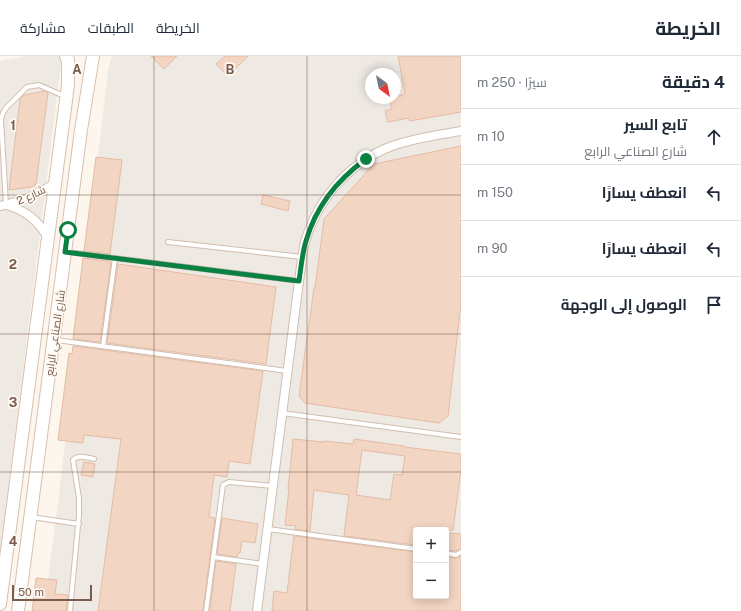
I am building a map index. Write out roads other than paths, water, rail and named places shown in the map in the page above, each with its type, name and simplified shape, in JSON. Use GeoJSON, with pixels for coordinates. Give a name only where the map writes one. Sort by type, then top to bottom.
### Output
{"type":"FeatureCollection","features":[{"type":"Feature","properties":{"kind":"main road","name":"شارع الصناعي الرابع"},"geometry":{"type":"LineString","coordinates":[[0,604],[49,238],[69,72],[68,57]]}},
{"type":"Feature","properties":{"kind":"main road","name":"شارع الصناعي الرابع"},"geometry":{"type":"LineString","coordinates":[[18,611],[91,59]]}},
{"type":"Feature","properties":{"kind":"street"},"geometry":{"type":"LineString","coordinates":[[257,611],[302,257],[310,228],[316,214],[333,189],[354,168],[366,159],[393,146],[408,141],[461,131]]}},
{"type":"Feature","properties":{"kind":"street","name":"شارع 2"},"geometry":{"type":"LineString","coordinates":[[3,206],[32,197],[55,183]]}},
{"type":"Feature","properties":{"kind":"street","name":"شارع 2"},"geometry":{"type":"LineString","coordinates":[[3,206],[17,208],[27,213],[36,220],[49,238]]}},
{"type":"Feature","properties":{"kind":"lane"},"geometry":{"type":"LineString","coordinates":[[3,206],[3,113],[27,87],[40,85],[66,97]]}},
{"type":"Feature","properties":{"kind":"lane"},"geometry":{"type":"LineString","coordinates":[[168,242],[302,257]]}},
{"type":"Feature","properties":{"kind":"lane"},"geometry":{"type":"LineString","coordinates":[[65,252],[299,281]]}},
{"type":"Feature","properties":{"kind":"lane"},"geometry":{"type":"LineString","coordinates":[[103,346],[115,258]]}},
{"type":"Feature","properties":{"kind":"lane"},"geometry":{"type":"LineString","coordinates":[[54,340],[287,371]]}},
{"type":"Feature","properties":{"kind":"lane"},"geometry":{"type":"LineString","coordinates":[[282,413],[461,437]]}},
{"type":"Feature","properties":{"kind":"lane"},"geometry":{"type":"LineString","coordinates":[[70,611],[79,524],[79,498],[73,460],[78,456],[94,459]]}},
{"type":"Feature","properties":{"kind":"lane"},"geometry":{"type":"LineString","coordinates":[[206,611],[222,488],[229,482],[273,486]]}},
{"type":"Feature","properties":{"kind":"lane"},"geometry":{"type":"LineString","coordinates":[[30,517],[79,524]]}},
{"type":"Feature","properties":{"kind":"lane"},"geometry":{"type":"LineString","coordinates":[[267,529],[413,549]]}},
{"type":"Feature","properties":{"kind":"lane"},"geometry":{"type":"LineString","coordinates":[[449,554],[456,555],[461,552]]}},
{"type":"Feature","properties":{"kind":"lane"},"geometry":{"type":"LineString","coordinates":[[213,558],[263,564]]}}]}
